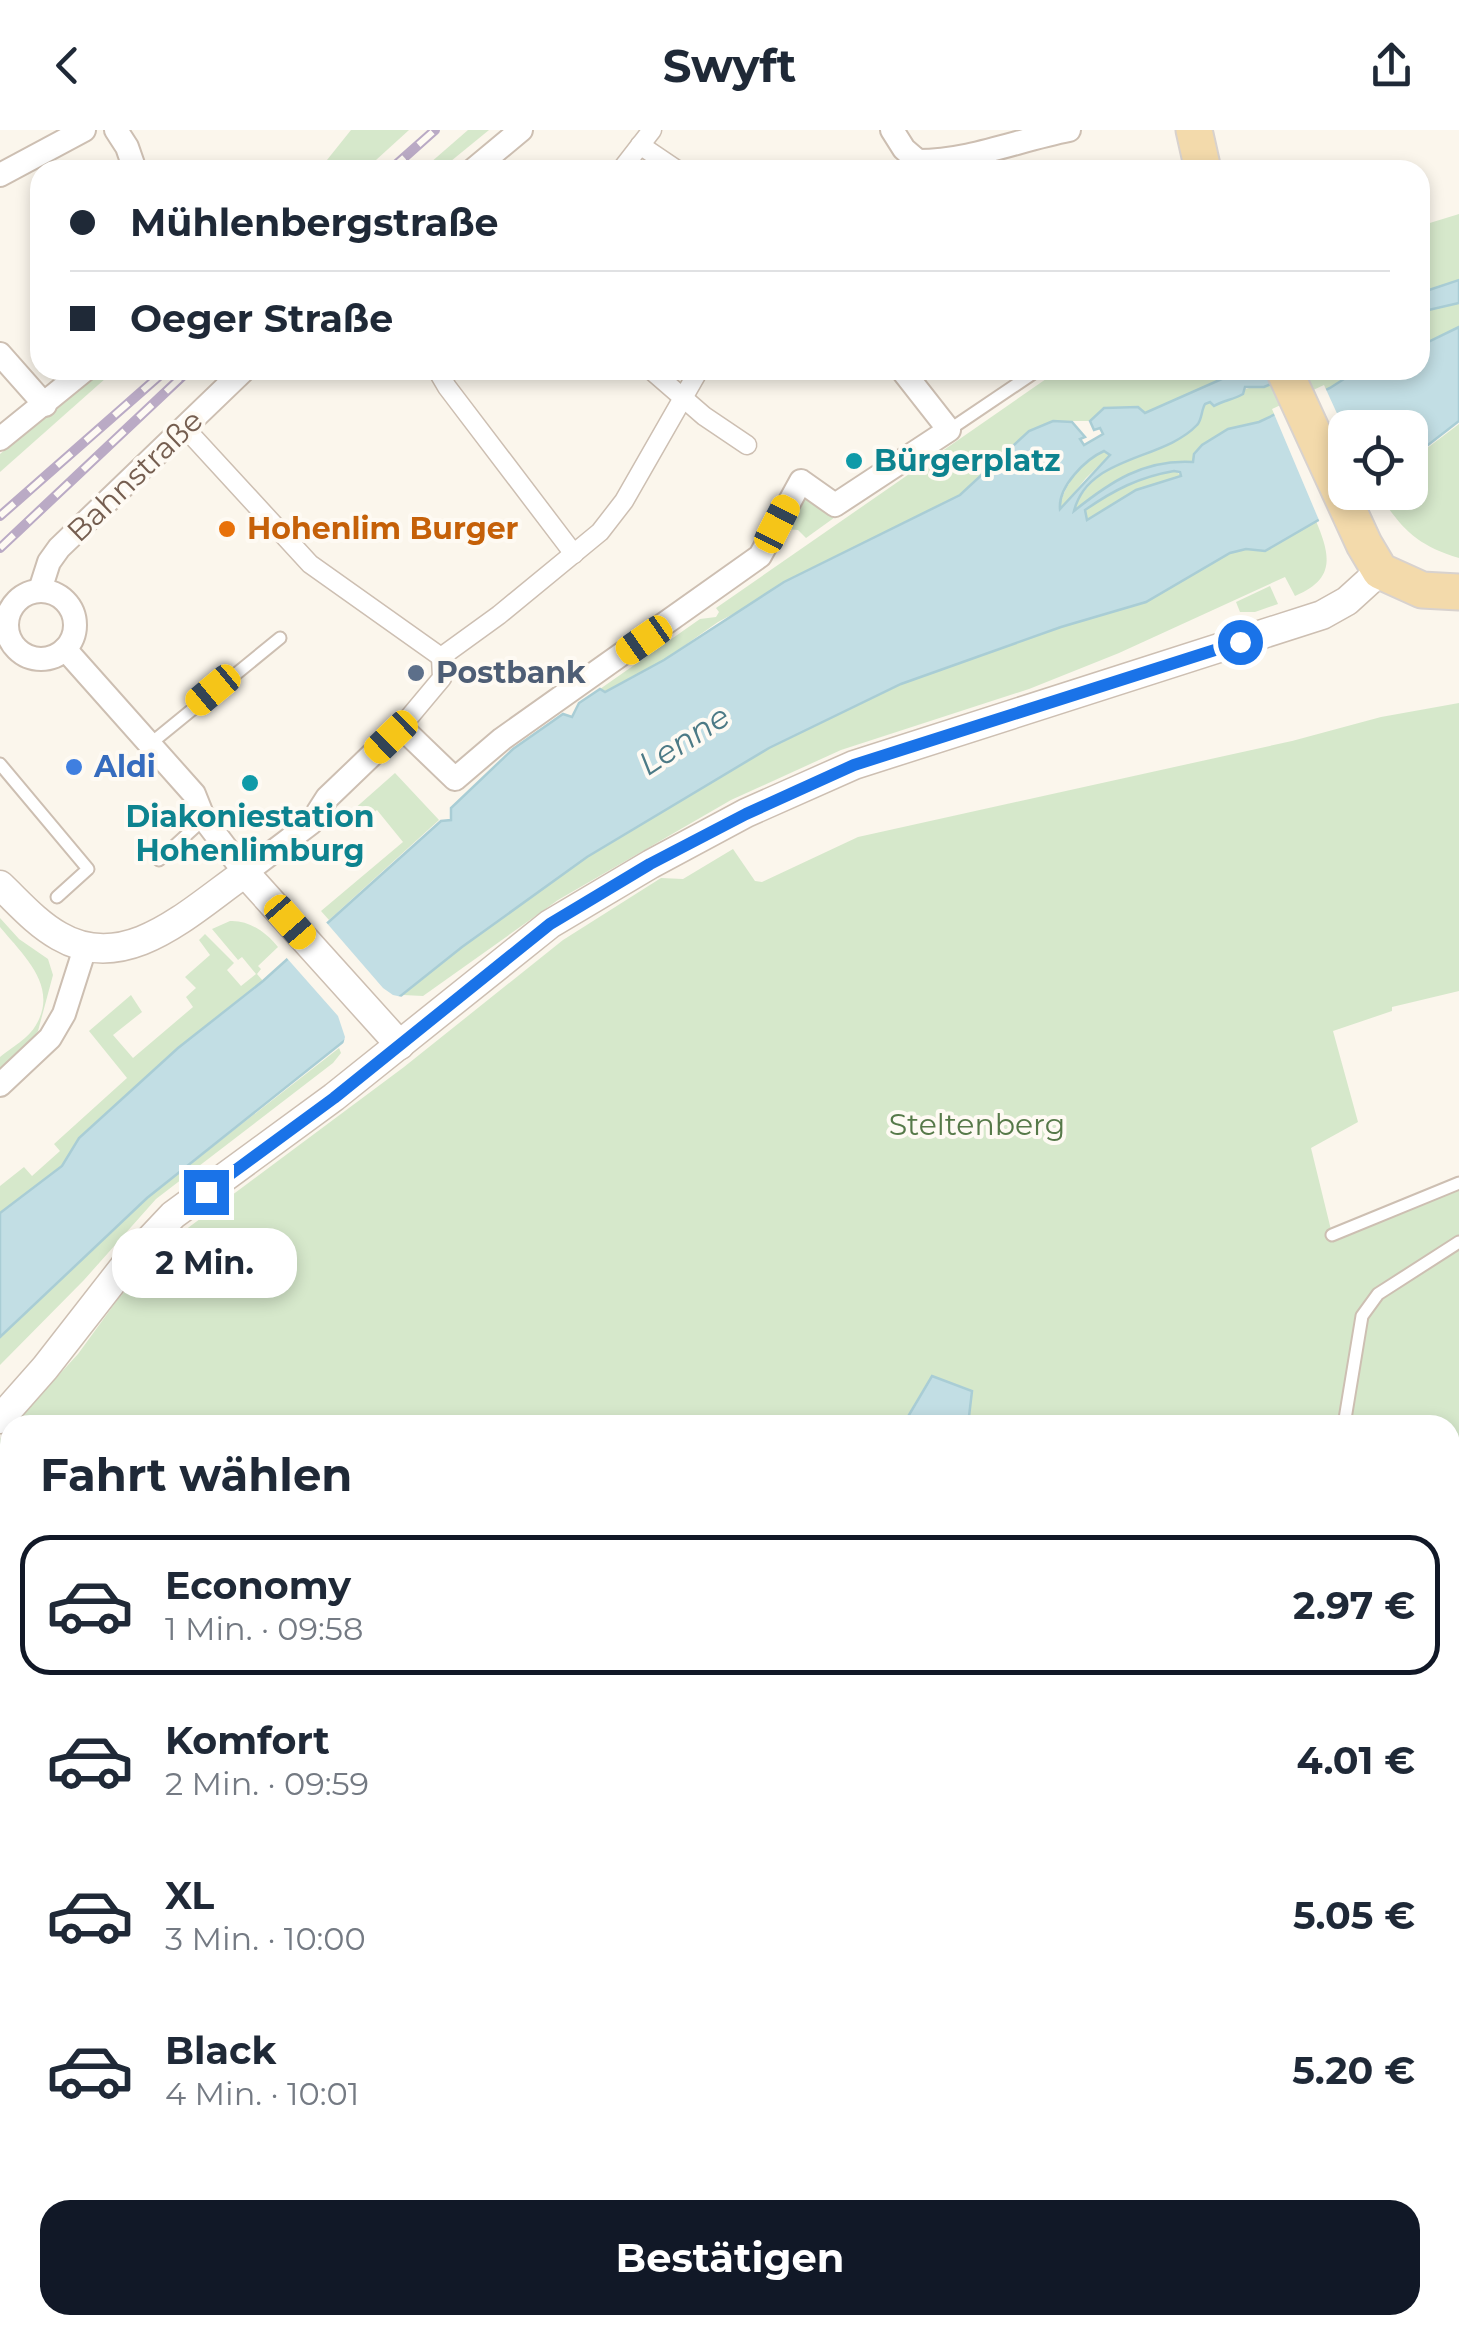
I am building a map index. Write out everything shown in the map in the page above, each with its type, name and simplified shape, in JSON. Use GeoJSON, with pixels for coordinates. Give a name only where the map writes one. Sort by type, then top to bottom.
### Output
{"type":"FeatureCollection","features":[{"type":"Feature","properties":{"kind":"main road"},"geometry":{"type":"LineString","coordinates":[[1194,130],[1201,160]]}},
{"type":"Feature","properties":{"kind":"main road"},"geometry":{"type":"LineString","coordinates":[[1289,380],[1372,558],[1422,590],[1459,592]]}},
{"type":"Feature","properties":{"kind":"street"},"geometry":{"type":"LineString","coordinates":[[0,175],[84,130]]}},
{"type":"Feature","properties":{"kind":"street"},"geometry":{"type":"LineString","coordinates":[[116,130],[132,160]]}},
{"type":"Feature","properties":{"kind":"street"},"geometry":{"type":"LineString","coordinates":[[486,160],[521,130]]}},
{"type":"Feature","properties":{"kind":"street"},"geometry":{"type":"LineString","coordinates":[[892,130],[905,160]]}},
{"type":"Feature","properties":{"kind":"street"},"geometry":{"type":"LineString","coordinates":[[950,160],[1052,132]]}},
{"type":"Feature","properties":{"kind":"street"},"geometry":{"type":"LineString","coordinates":[[630,160],[646,138],[667,160]]}},
{"type":"Feature","properties":{"kind":"street"},"geometry":{"type":"LineString","coordinates":[[0,354],[44,405]]}},
{"type":"Feature","properties":{"kind":"street"},"geometry":{"type":"LineString","coordinates":[[0,439],[73,380]]}},
{"type":"Feature","properties":{"kind":"street","name":"Bahnstraße"},"geometry":{"type":"LineString","coordinates":[[65,649],[47,659],[18,651],[6,630],[11,607],[29,592],[40,590],[58,548],[234,380]]}},
{"type":"Feature","properties":{"kind":"street"},"geometry":{"type":"LineString","coordinates":[[447,380],[574,554]]}},
{"type":"Feature","properties":{"kind":"street"},"geometry":{"type":"LineString","coordinates":[[662,380],[747,445]]}},
{"type":"Feature","properties":{"kind":"street"},"geometry":{"type":"LineString","coordinates":[[441,657],[600,532],[624,501],[693,380]]}},
{"type":"Feature","properties":{"kind":"street"},"geometry":{"type":"LineString","coordinates":[[401,727],[455,779],[502,738],[760,556],[800,480],[835,505],[949,430],[910,380]]}},
{"type":"Feature","properties":{"kind":"street"},"geometry":{"type":"LineString","coordinates":[[185,428],[310,564],[441,657]]}},
{"type":"Feature","properties":{"kind":"street"},"geometry":{"type":"LineString","coordinates":[[3,1415],[45,1368],[122,1268],[172,1215],[254,1158],[394,1038],[550,924],[650,864],[746,814],[854,765],[1322,616],[1347,601],[1372,558]]}},
{"type":"Feature","properties":{"kind":"street"},"geometry":{"type":"LineString","coordinates":[[40,590],[62,598],[70,606],[75,628],[65,649],[194,794],[204,819],[245,873],[394,1038]]}},
{"type":"Feature","properties":{"kind":"street"},"geometry":{"type":"LineString","coordinates":[[0,885],[38,922],[85,948],[117,948],[150,937],[174,924],[311,823],[327,798],[401,727],[442,678],[441,657]]}},
{"type":"Feature","properties":{"kind":"street"},"geometry":{"type":"LineString","coordinates":[[0,1084],[50,1038],[64,1014],[85,948]]}},
{"type":"Feature","properties":{"kind":"lane"},"geometry":{"type":"LineString","coordinates":[[949,430],[1023,380]]}},
{"type":"Feature","properties":{"kind":"lane"},"geometry":{"type":"LineString","coordinates":[[150,744],[280,638]]}},
{"type":"Feature","properties":{"kind":"lane"},"geometry":{"type":"LineString","coordinates":[[0,764],[88,869],[57,897]]}},
{"type":"Feature","properties":{"kind":"lane"},"geometry":{"type":"LineString","coordinates":[[160,860],[204,819]]}},
{"type":"Feature","properties":{"kind":"lane"},"geometry":{"type":"LineString","coordinates":[[1332,1234],[1459,1183]]}},
{"type":"Feature","properties":{"kind":"lane"},"geometry":{"type":"LineString","coordinates":[[1346,1415],[1362,1316],[1378,1294],[1459,1242]]}},
{"type":"Feature","properties":{"kind":"green space"},"geometry":{"type":"Polygon","coordinates":[[[351,130],[409,130],[376,160],[327,160],[351,130]]]}},
{"type":"Feature","properties":{"kind":"green space"},"geometry":{"type":"Polygon","coordinates":[[[468,130],[489,130],[452,160],[434,160],[468,130]]]}},
{"type":"Feature","properties":{"kind":"green space"},"geometry":{"type":"Polygon","coordinates":[[[1459,214],[1459,280],[1430,290],[1430,223],[1459,214]]]}},
{"type":"Feature","properties":{"kind":"green space"},"geometry":{"type":"Polygon","coordinates":[[[1459,303],[1459,327],[1430,341],[1430,310],[1459,303]]]}},
{"type":"Feature","properties":{"kind":"green space"},"geometry":{"type":"Polygon","coordinates":[[[89,380],[104,380],[0,472],[0,454],[89,380]]]}},
{"type":"Feature","properties":{"kind":"green space"},"geometry":{"type":"Polygon","coordinates":[[[1045,380],[1219,380],[1145,413],[1104,408],[1090,421],[1053,421],[1029,431],[960,495],[718,622],[664,660],[605,692],[600,689],[700,619],[716,617],[716,608],[1045,380]]]}},
{"type":"Feature","properties":{"kind":"green space"},"geometry":{"type":"Polygon","coordinates":[[[1273,380],[1342,380],[1259,422],[1228,429],[1202,445],[1193,462],[1142,468],[1099,492],[1072,513],[1098,477],[1182,437],[1200,421],[1205,404],[1273,380]]]}},
{"type":"Feature","properties":{"kind":"green space"},"geometry":{"type":"Polygon","coordinates":[[[1459,424],[1459,558],[1411,534],[1390,510],[1428,510],[1428,447],[1459,424]]]}},
{"type":"Feature","properties":{"kind":"green space"},"geometry":{"type":"Polygon","coordinates":[[[1104,451],[1110,455],[1060,510],[1066,490],[1080,468],[1104,451]]]}},
{"type":"Feature","properties":{"kind":"green space"},"geometry":{"type":"Polygon","coordinates":[[[1174,470],[1182,476],[1110,506],[1087,521],[1085,510],[1106,496],[1138,480],[1174,470]]]}},
{"type":"Feature","properties":{"kind":"green space"},"geometry":{"type":"Polygon","coordinates":[[[805,496],[838,515],[806,538],[798,530],[784,529],[805,496]]]}},
{"type":"Feature","properties":{"kind":"green space"},"geometry":{"type":"Polygon","coordinates":[[[1316,521],[1325,546],[1326,566],[1317,582],[1295,596],[1285,577],[1119,653],[1029,689],[841,750],[731,800],[558,900],[423,996],[403,995],[587,857],[769,748],[902,684],[1061,627],[1146,602],[1230,553],[1246,549],[1265,551],[1316,521]]]}},
{"type":"Feature","properties":{"kind":"green space"},"geometry":{"type":"Polygon","coordinates":[[[1270,586],[1278,604],[1255,612],[1240,612],[1236,602],[1270,586]]]}},
{"type":"Feature","properties":{"kind":"green space","name":"Steltenberg"},"geometry":{"type":"Polygon","coordinates":[[[1459,703],[1459,991],[1392,1007],[1392,1011],[1333,1031],[1358,1122],[1311,1148],[1332,1234],[1459,1188],[1459,1415],[22,1415],[78,1354],[118,1299],[169,1242],[404,1067],[563,940],[661,878],[683,879],[733,849],[755,881],[762,882],[858,837],[1292,741],[1381,717],[1459,703]]]}},
{"type":"Feature","properties":{"kind":"green space"},"geometry":{"type":"Polygon","coordinates":[[[395,773],[439,820],[329,920],[321,911],[403,842],[377,810],[362,822],[352,811],[395,773]]]}},
{"type":"Feature","properties":{"kind":"green space"},"geometry":{"type":"Polygon","coordinates":[[[0,918],[19,939],[48,959],[53,975],[38,1031],[0,1069],[0,1057],[36,1025],[43,997],[35,972],[0,927],[0,918]]]}},
{"type":"Feature","properties":{"kind":"green space"},"geometry":{"type":"Polygon","coordinates":[[[230,921],[257,928],[278,947],[258,966],[261,969],[257,974],[263,981],[178,1048],[80,1138],[62,1166],[0,1213],[0,1186],[24,1167],[32,1176],[60,1151],[54,1144],[127,1078],[89,1031],[131,995],[142,1012],[113,1035],[133,1058],[193,1007],[186,997],[196,988],[185,977],[210,955],[199,940],[205,934],[234,963],[227,970],[241,986],[256,974],[242,957],[238,960],[212,929],[230,921]]]}},
{"type":"Feature","properties":{"kind":"green space"},"geometry":{"type":"Polygon","coordinates":[[[339,1048],[341,1053],[333,1063],[156,1199],[84,1280],[0,1365],[0,1337],[147,1198],[339,1048]]]}},
{"type":"Feature","properties":{"kind":"water"},"geometry":{"type":"Polygon","coordinates":[[[1459,280],[1459,303],[1430,310],[1430,290],[1459,280]]]}},
{"type":"Feature","properties":{"kind":"water","name":"Lenne"},"geometry":{"type":"Polygon","coordinates":[[[1459,327],[1459,421],[1428,445],[1428,410],[1328,410],[1328,510],[1336,510],[1265,551],[1246,549],[1230,553],[1146,602],[1061,627],[901,684],[769,748],[587,857],[462,947],[147,1198],[0,1337],[0,1213],[62,1166],[79,1138],[178,1048],[263,981],[441,821],[451,820],[451,808],[513,749],[563,714],[572,717],[579,703],[600,689],[605,692],[664,660],[784,582],[960,495],[1029,431],[1053,421],[1072,422],[1085,437],[1080,439],[1084,445],[1103,434],[1100,428],[1094,430],[1090,421],[1104,408],[1138,407],[1145,413],[1219,380],[1280,380],[1264,387],[1245,387],[1243,394],[1214,406],[1210,402],[1205,404],[1199,423],[1183,437],[1094,479],[1074,511],[1129,474],[1159,464],[1193,462],[1202,445],[1228,429],[1259,422],[1342,380],[1430,380],[1430,341],[1459,327]],[[1104,451],[1074,474],[1060,509],[1110,455],[1104,451]],[[1174,471],[1138,481],[1085,510],[1087,520],[1136,490],[1181,476],[1174,471]]]}},
{"type":"Feature","properties":{"kind":"water"},"geometry":{"type":"Polygon","coordinates":[[[932,1376],[972,1391],[969,1415],[909,1415],[932,1376]]]}},
{"type":"Feature","properties":{"kind":"pier"},"geometry":{"type":"Polygon","coordinates":[[[1324,385],[1335,410],[1328,410],[1328,510],[1343,510],[1321,525],[1272,409],[1324,385]]]}},
{"type":"Feature","properties":{"kind":"pier"},"geometry":{"type":"Polygon","coordinates":[[[325,921],[383,988],[407,998],[341,1053],[345,1037],[338,1016],[285,956],[325,921]]]}},
{"type":"Feature","properties":{"kind":"railway"},"geometry":{"type":"LineString","coordinates":[[401,160],[435,130]]}},
{"type":"Feature","properties":{"kind":"railway"},"geometry":{"type":"LineString","coordinates":[[0,516],[155,380]]}},
{"type":"Feature","properties":{"kind":"railway"},"geometry":{"type":"LineString","coordinates":[[0,548],[178,380]]}},
{"type":"Feature","properties":{"kind":"place","name":"Bürgerplatz"},"geometry":{"type":"Point","coordinates":[854,461]}},
{"type":"Feature","properties":{"kind":"place","name":"Hohenlim Burger"},"geometry":{"type":"Point","coordinates":[227,529]}},
{"type":"Feature","properties":{"kind":"place","name":"Postbank"},"geometry":{"type":"Point","coordinates":[416,673]}},
{"type":"Feature","properties":{"kind":"place","name":"Aldi"},"geometry":{"type":"Point","coordinates":[74,767]}},
{"type":"Feature","properties":{"kind":"place","name":"Diakoniestation Hohenlimburg"},"geometry":{"type":"Point","coordinates":[250,783]}},
{"type":"Feature","properties":{"kind":"route"},"geometry":{"type":"LineString","coordinates":[[206,1192],[334,1098],[550,924],[650,864],[746,814],[854,765],[1240,642]]}}]}
